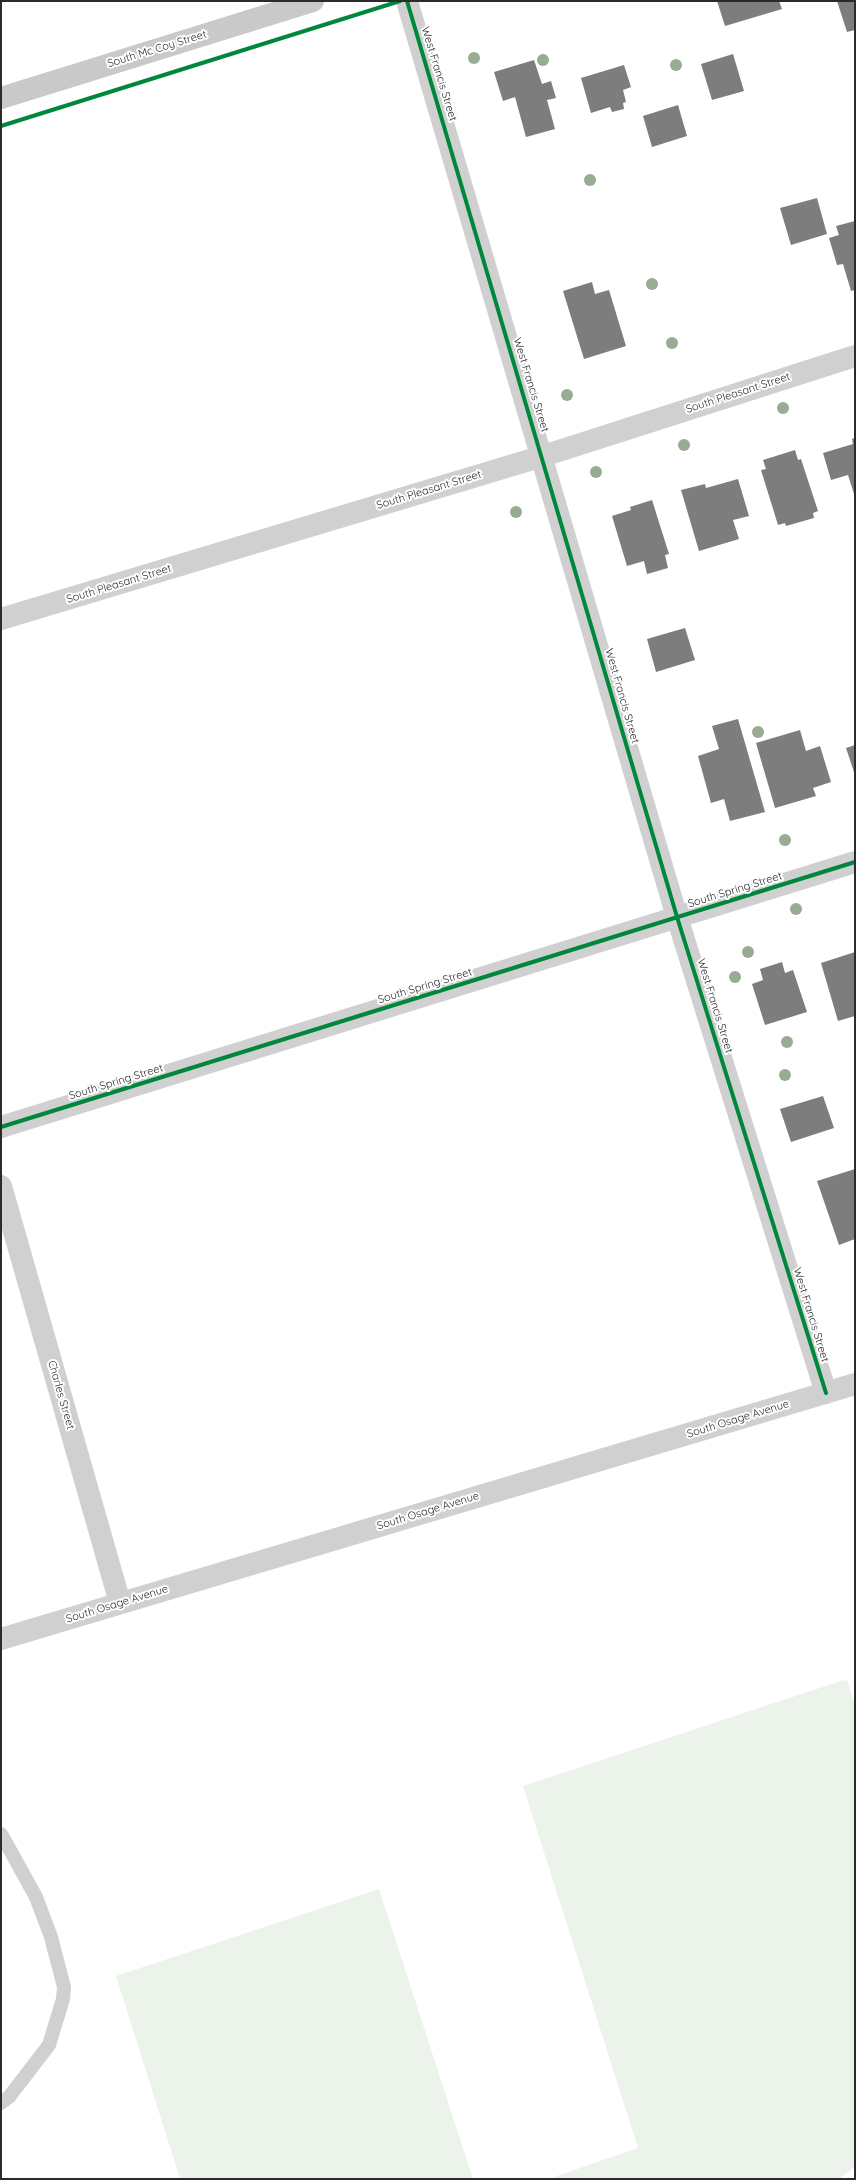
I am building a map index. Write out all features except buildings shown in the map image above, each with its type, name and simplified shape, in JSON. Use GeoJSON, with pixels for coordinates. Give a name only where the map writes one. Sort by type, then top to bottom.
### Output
{"type":"FeatureCollection","features":[{"type":"Feature","properties":{"kind":"street","name":"South Mc Coy Street"},"geometry":{"type":"LineString","coordinates":[[1,98],[313,1]]}},
{"type":"Feature","properties":{"kind":"street","name":"West Francis Street"},"geometry":{"type":"LineString","coordinates":[[407,1],[543,456],[677,917],[826,1393]]}},
{"type":"Feature","properties":{"kind":"street","name":"South Pleasant Street"},"geometry":{"type":"LineString","coordinates":[[1,619],[543,456],[855,356]]}},
{"type":"Feature","properties":{"kind":"street","name":"South Spring Street"},"geometry":{"type":"LineString","coordinates":[[1,1127],[855,862]]}},
{"type":"Feature","properties":{"kind":"street","name":"Charles Street"},"geometry":{"type":"LineString","coordinates":[[1,1186],[120,1603]]}},
{"type":"Feature","properties":{"kind":"street","name":"South Osage Avenue"},"geometry":{"type":"LineString","coordinates":[[1,1639],[855,1384]]}},
{"type":"Feature","properties":{"kind":"lane"},"geometry":{"type":"LineString","coordinates":[[1,1834],[36,1897],[51,1937],[64,1987],[58,2021],[49,2044],[9,2097],[1,2103]]}},
{"type":"Feature","properties":{"kind":"shaded area"},"geometry":{"type":"Polygon","coordinates":[[[847,1679],[855,1706],[855,2167],[839,2179],[548,2179],[638,2148],[523,1786],[847,1679]]]}},
{"type":"Feature","properties":{"kind":"shaded area"},"geometry":{"type":"Polygon","coordinates":[[[379,1889],[473,2179],[180,2179],[116,1976],[379,1889]]]}},
{"type":"Feature","properties":{"kind":"cycle path"},"geometry":{"type":"LineString","coordinates":[[1,126],[400,1]]}},
{"type":"Feature","properties":{"kind":"cycle path"},"geometry":{"type":"LineString","coordinates":[[407,1],[677,917],[826,1393]]}},
{"type":"Feature","properties":{"kind":"cycle path"},"geometry":{"type":"LineString","coordinates":[[1,1127],[855,862]]}}]}
